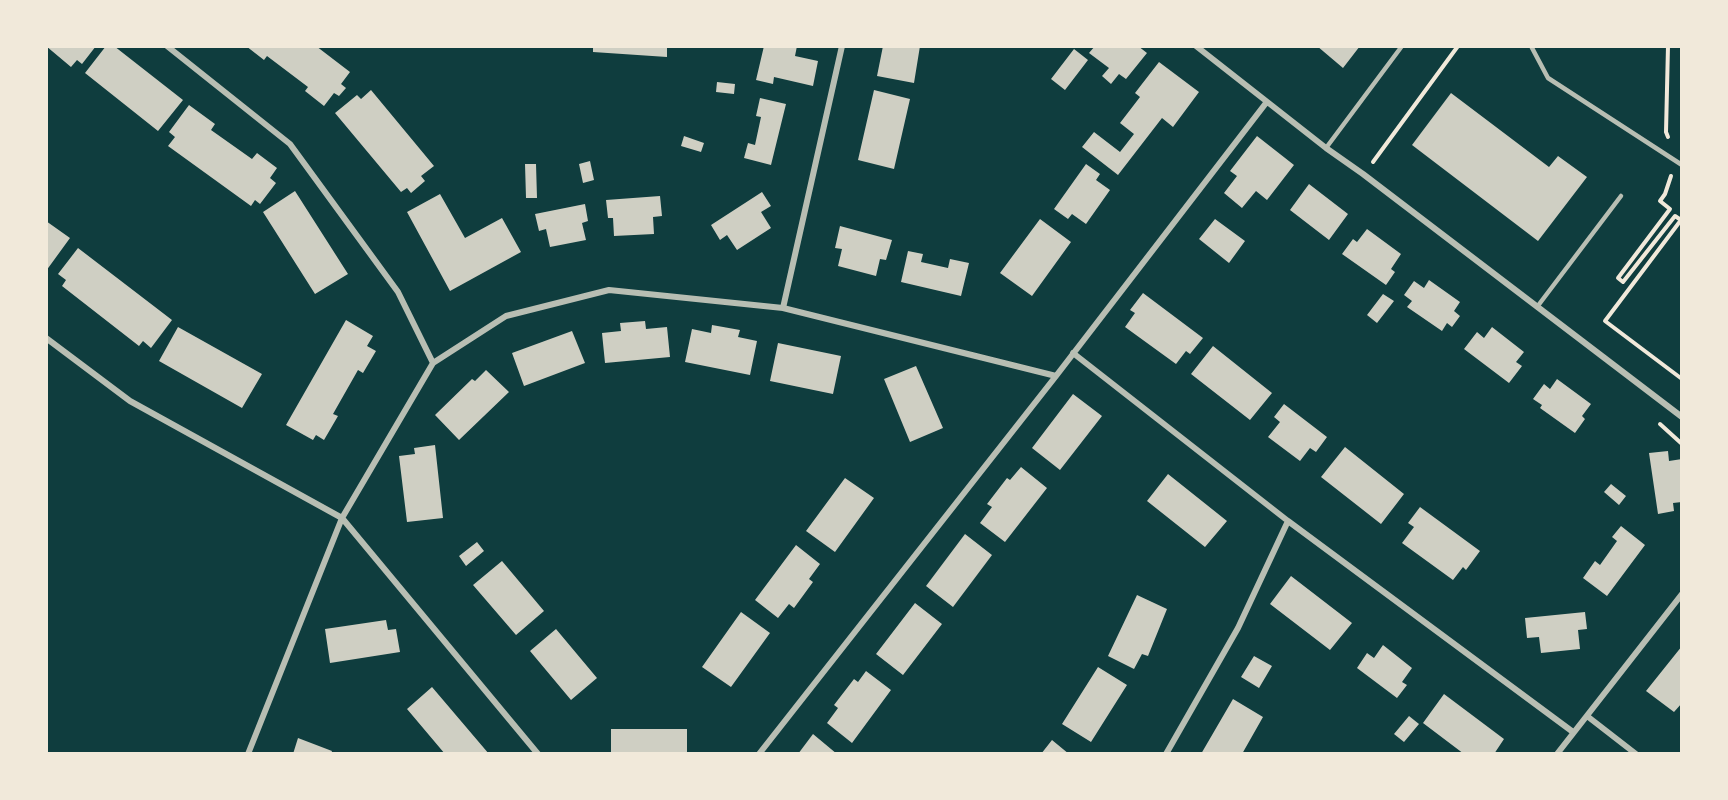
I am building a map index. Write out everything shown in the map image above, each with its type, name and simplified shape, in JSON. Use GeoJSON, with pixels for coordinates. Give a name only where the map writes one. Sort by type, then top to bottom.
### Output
{"type":"FeatureCollection","features":[{"type":"Feature","properties":{"kind":"street"},"geometry":{"type":"LineString","coordinates":[[167,46],[290,144],[398,292],[433,363]]}},
{"type":"Feature","properties":{"kind":"street"},"geometry":{"type":"LineString","coordinates":[[783,308],[842,46]]}},
{"type":"Feature","properties":{"kind":"street"},"geometry":{"type":"LineString","coordinates":[[1196,46],[1266,103],[1682,417]]}},
{"type":"Feature","properties":{"kind":"street"},"geometry":{"type":"LineString","coordinates":[[759,753],[1056,376],[1266,103]]}},
{"type":"Feature","properties":{"kind":"street"},"geometry":{"type":"LineString","coordinates":[[248,753],[342,518],[433,363],[506,316],[609,290],[783,308],[1056,376]]}},
{"type":"Feature","properties":{"kind":"street"},"geometry":{"type":"LineString","coordinates":[[46,338],[130,401],[342,518],[538,753]]}},
{"type":"Feature","properties":{"kind":"street"},"geometry":{"type":"LineString","coordinates":[[1073,353],[1288,521],[1574,732]]}},
{"type":"Feature","properties":{"kind":"street"},"geometry":{"type":"LineString","coordinates":[[1166,753],[1238,628],[1288,521]]}},
{"type":"Feature","properties":{"kind":"street"},"geometry":{"type":"LineString","coordinates":[[1557,753],[1682,594]]}},
{"type":"Feature","properties":{"kind":"street"},"geometry":{"type":"LineString","coordinates":[[1587,716],[1636,753]]}},
{"type":"Feature","properties":{"kind":"lane"},"geometry":{"type":"LineString","coordinates":[[1326,148],[1402,46]]}},
{"type":"Feature","properties":{"kind":"lane"},"geometry":{"type":"LineString","coordinates":[[1531,46],[1548,78],[1679,164]]}},
{"type":"Feature","properties":{"kind":"lane"},"geometry":{"type":"LineString","coordinates":[[1537,307],[1621,196]]}},
{"type":"Feature","properties":{"kind":"path"},"geometry":{"type":"LineString","coordinates":[[1363,174],[1458,46]]}},
{"type":"Feature","properties":{"kind":"path"},"geometry":{"type":"LineString","coordinates":[[1668,46],[1666,132],[1679,164],[1660,201],[1670,209],[1618,278],[1623,282],[1675,216],[1681,220],[1605,321],[1682,379]]}},
{"type":"Feature","properties":{"kind":"building"},"geometry":{"type":"Polygon","coordinates":[[[46,46],[96,46],[82,64],[77,60],[71,67],[46,46]]]}},
{"type":"Feature","properties":{"kind":"building"},"geometry":{"type":"Polygon","coordinates":[[[106,46],[114,46],[183,100],[158,131],[85,73],[106,46]]]}},
{"type":"Feature","properties":{"kind":"building"},"geometry":{"type":"Polygon","coordinates":[[[246,46],[316,46],[350,72],[341,84],[346,88],[339,96],[334,93],[324,106],[305,91],[308,87],[267,56],[264,60],[246,46]]]}},
{"type":"Feature","properties":{"kind":"building"},"geometry":{"type":"Polygon","coordinates":[[[593,46],[667,46],[667,57],[593,52],[593,46]]]}},
{"type":"Feature","properties":{"kind":"building"},"geometry":{"type":"Polygon","coordinates":[[[764,46],[797,46],[795,56],[818,61],[813,86],[774,77],[773,84],[756,80],[764,46]]]}},
{"type":"Feature","properties":{"kind":"building"},"geometry":{"type":"Polygon","coordinates":[[[883,46],[920,46],[914,83],[877,76],[883,46]]]}},
{"type":"Feature","properties":{"kind":"building"},"geometry":{"type":"Polygon","coordinates":[[[1095,46],[1138,46],[1147,53],[1126,79],[1119,74],[1111,84],[1102,76],[1109,68],[1089,53],[1095,46]]]}},
{"type":"Feature","properties":{"kind":"building"},"geometry":{"type":"Polygon","coordinates":[[[1317,46],[1360,46],[1343,68],[1317,46]]]}},
{"type":"Feature","properties":{"kind":"building"},"geometry":{"type":"Polygon","coordinates":[[[1074,49],[1088,60],[1065,90],[1051,79],[1074,49]]]}},
{"type":"Feature","properties":{"kind":"building"},"geometry":{"type":"Polygon","coordinates":[[[1159,62],[1199,92],[1173,127],[1162,118],[1118,175],[1082,147],[1094,132],[1120,152],[1134,134],[1120,123],[1140,97],[1135,93],[1159,62]]]}},
{"type":"Feature","properties":{"kind":"building"},"geometry":{"type":"Polygon","coordinates":[[[717,82],[735,84],[734,94],[716,92],[717,82]]]}},
{"type":"Feature","properties":{"kind":"building"},"geometry":{"type":"Polygon","coordinates":[[[371,90],[434,166],[421,176],[425,181],[411,193],[407,188],[401,192],[335,113],[357,95],[361,99],[371,90]]]}},
{"type":"Feature","properties":{"kind":"building"},"geometry":{"type":"Polygon","coordinates":[[[874,90],[910,99],[894,169],[858,160],[874,90]]]}},
{"type":"Feature","properties":{"kind":"building"},"geometry":{"type":"Polygon","coordinates":[[[1451,93],[1549,167],[1558,156],[1587,177],[1538,241],[1412,145],[1451,93]]]}},
{"type":"Feature","properties":{"kind":"building"},"geometry":{"type":"Polygon","coordinates":[[[760,98],[786,104],[771,165],[744,158],[748,143],[755,145],[761,117],[756,116],[760,98]]]}},
{"type":"Feature","properties":{"kind":"building"},"geometry":{"type":"Polygon","coordinates":[[[189,105],[215,124],[211,130],[252,159],[257,153],[277,168],[270,178],[276,183],[260,204],[255,200],[251,206],[168,146],[175,137],[169,132],[189,105]]]}},
{"type":"Feature","properties":{"kind":"building"},"geometry":{"type":"Polygon","coordinates":[[[684,136],[704,143],[701,152],[681,146],[684,136]]]}},
{"type":"Feature","properties":{"kind":"building"},"geometry":{"type":"Polygon","coordinates":[[[1257,136],[1294,165],[1267,200],[1256,191],[1242,208],[1224,193],[1237,176],[1230,171],[1257,136]]]}},
{"type":"Feature","properties":{"kind":"building"},"geometry":{"type":"Polygon","coordinates":[[[590,161],[594,180],[583,183],[579,164],[590,161]]]}},
{"type":"Feature","properties":{"kind":"building"},"geometry":{"type":"Polygon","coordinates":[[[525,164],[536,164],[537,198],[526,198],[525,164]]]}},
{"type":"Feature","properties":{"kind":"building"},"geometry":{"type":"Polygon","coordinates":[[[1086,164],[1100,174],[1096,180],[1110,190],[1086,224],[1072,214],[1068,219],[1054,209],[1086,164]]]}},
{"type":"Feature","properties":{"kind":"building"},"geometry":{"type":"Polygon","coordinates":[[[1309,184],[1348,214],[1329,240],[1290,210],[1309,184]]]}},
{"type":"Feature","properties":{"kind":"building"},"geometry":{"type":"Polygon","coordinates":[[[295,191],[348,274],[315,294],[263,212],[295,191]]]}},
{"type":"Feature","properties":{"kind":"building"},"geometry":{"type":"Polygon","coordinates":[[[762,192],[771,206],[761,212],[771,228],[737,250],[727,235],[720,240],[711,225],[762,192]]]}},
{"type":"Feature","properties":{"kind":"building"},"geometry":{"type":"Polygon","coordinates":[[[440,194],[465,238],[502,218],[521,252],[450,291],[407,212],[440,194]]]}},
{"type":"Feature","properties":{"kind":"building"},"geometry":{"type":"Polygon","coordinates":[[[660,196],[662,216],[653,217],[654,234],[614,236],[613,218],[608,218],[606,200],[660,196]]]}},
{"type":"Feature","properties":{"kind":"building"},"geometry":{"type":"Polygon","coordinates":[[[585,204],[588,221],[582,223],[586,240],[550,247],[546,229],[539,231],[535,214],[585,204]]]}},
{"type":"Feature","properties":{"kind":"building"},"geometry":{"type":"Polygon","coordinates":[[[1040,219],[1071,242],[1032,296],[1000,273],[1040,219]]]}},
{"type":"Feature","properties":{"kind":"building"},"geometry":{"type":"Polygon","coordinates":[[[1215,219],[1245,241],[1229,263],[1199,239],[1215,219]]]}},
{"type":"Feature","properties":{"kind":"building"},"geometry":{"type":"Polygon","coordinates":[[[46,221],[70,238],[46,271],[46,221]]]}},
{"type":"Feature","properties":{"kind":"building"},"geometry":{"type":"Polygon","coordinates":[[[840,226],[892,240],[886,260],[880,259],[876,276],[838,266],[842,249],[835,248],[840,226]]]}},
{"type":"Feature","properties":{"kind":"building"},"geometry":{"type":"Polygon","coordinates":[[[1367,229],[1401,254],[1391,269],[1395,272],[1386,285],[1342,254],[1353,239],[1357,242],[1367,229]]]}},
{"type":"Feature","properties":{"kind":"building"},"geometry":{"type":"Polygon","coordinates":[[[78,248],[172,320],[151,348],[143,341],[139,346],[62,286],[66,280],[58,274],[78,248]]]}},
{"type":"Feature","properties":{"kind":"building"},"geometry":{"type":"Polygon","coordinates":[[[908,251],[923,254],[921,262],[948,268],[950,259],[969,263],[961,296],[901,282],[908,251]]]}},
{"type":"Feature","properties":{"kind":"building"},"geometry":{"type":"Polygon","coordinates":[[[1429,280],[1460,302],[1454,311],[1460,316],[1452,327],[1447,323],[1442,331],[1407,307],[1412,301],[1404,295],[1414,281],[1424,288],[1429,280]]]}},
{"type":"Feature","properties":{"kind":"building"},"geometry":{"type":"Polygon","coordinates":[[[1143,293],[1203,338],[1190,354],[1186,351],[1176,364],[1125,327],[1135,313],[1130,310],[1143,293]]]}},
{"type":"Feature","properties":{"kind":"building"},"geometry":{"type":"Polygon","coordinates":[[[1383,294],[1394,301],[1377,323],[1367,315],[1383,294]]]}},
{"type":"Feature","properties":{"kind":"building"},"geometry":{"type":"Polygon","coordinates":[[[346,320],[373,336],[367,346],[376,351],[363,373],[358,370],[333,414],[338,416],[324,440],[316,435],[313,440],[286,425],[346,320]]]}},
{"type":"Feature","properties":{"kind":"building"},"geometry":{"type":"Polygon","coordinates":[[[645,321],[646,329],[667,327],[670,357],[605,363],[602,333],[621,331],[620,323],[645,321]]]}},
{"type":"Feature","properties":{"kind":"building"},"geometry":{"type":"Polygon","coordinates":[[[712,325],[740,330],[738,337],[757,341],[750,375],[685,362],[692,329],[711,333],[712,325]]]}},
{"type":"Feature","properties":{"kind":"building"},"geometry":{"type":"Polygon","coordinates":[[[178,327],[262,374],[242,408],[159,361],[178,327]]]}},
{"type":"Feature","properties":{"kind":"building"},"geometry":{"type":"Polygon","coordinates":[[[1492,327],[1524,352],[1516,362],[1522,366],[1509,383],[1464,349],[1477,332],[1484,338],[1492,327]]]}},
{"type":"Feature","properties":{"kind":"building"},"geometry":{"type":"Polygon","coordinates":[[[572,331],[585,363],[524,386],[512,353],[572,331]]]}},
{"type":"Feature","properties":{"kind":"building"},"geometry":{"type":"Polygon","coordinates":[[[778,343],[841,356],[833,394],[770,381],[778,343]]]}},
{"type":"Feature","properties":{"kind":"building"},"geometry":{"type":"Polygon","coordinates":[[[1213,346],[1272,393],[1250,420],[1191,374],[1213,346]]]}},
{"type":"Feature","properties":{"kind":"building"},"geometry":{"type":"Polygon","coordinates":[[[916,366],[943,428],[910,442],[884,379],[916,366]]]}},
{"type":"Feature","properties":{"kind":"building"},"geometry":{"type":"Polygon","coordinates":[[[486,370],[509,392],[459,440],[435,415],[472,379],[475,381],[486,370]]]}},
{"type":"Feature","properties":{"kind":"building"},"geometry":{"type":"Polygon","coordinates":[[[1557,379],[1591,404],[1582,416],[1585,419],[1575,433],[1540,408],[1542,405],[1533,399],[1544,384],[1550,389],[1557,379]]]}},
{"type":"Feature","properties":{"kind":"building"},"geometry":{"type":"Polygon","coordinates":[[[1073,394],[1102,416],[1060,470],[1032,448],[1073,394]]]}},
{"type":"Feature","properties":{"kind":"building"},"geometry":{"type":"Polygon","coordinates":[[[1284,404],[1327,437],[1316,452],[1310,448],[1300,461],[1268,437],[1280,422],[1274,417],[1284,404]]]}},
{"type":"Feature","properties":{"kind":"building"},"geometry":{"type":"Polygon","coordinates":[[[435,445],[443,518],[407,522],[399,456],[415,454],[414,448],[435,445]]]}},
{"type":"Feature","properties":{"kind":"building"},"geometry":{"type":"Polygon","coordinates":[[[1345,447],[1404,494],[1381,524],[1321,477],[1345,447]]]}},
{"type":"Feature","properties":{"kind":"building"},"geometry":{"type":"Polygon","coordinates":[[[1668,451],[1669,461],[1682,459],[1682,502],[1673,503],[1674,511],[1658,514],[1649,453],[1668,451]]]}},
{"type":"Feature","properties":{"kind":"building"},"geometry":{"type":"Polygon","coordinates":[[[1021,467],[1047,488],[1005,542],[980,523],[992,507],[987,504],[1007,478],[1010,480],[1021,467]]]}},
{"type":"Feature","properties":{"kind":"building"},"geometry":{"type":"Polygon","coordinates":[[[1168,474],[1227,521],[1205,547],[1147,501],[1168,474]]]}},
{"type":"Feature","properties":{"kind":"building"},"geometry":{"type":"Polygon","coordinates":[[[845,478],[874,498],[835,552],[806,531],[845,478]]]}},
{"type":"Feature","properties":{"kind":"building"},"geometry":{"type":"Polygon","coordinates":[[[1611,484],[1626,496],[1619,505],[1604,492],[1611,484]]]}},
{"type":"Feature","properties":{"kind":"building"},"geometry":{"type":"Polygon","coordinates":[[[1420,507],[1480,551],[1466,570],[1463,567],[1453,580],[1402,543],[1414,527],[1408,523],[1420,507]]]}},
{"type":"Feature","properties":{"kind":"building"},"geometry":{"type":"Polygon","coordinates":[[[1621,526],[1645,545],[1607,596],[1583,578],[1595,561],[1600,565],[1617,541],[1612,537],[1621,526]]]}},
{"type":"Feature","properties":{"kind":"building"},"geometry":{"type":"Polygon","coordinates":[[[965,534],[992,555],[953,607],[926,586],[965,534]]]}},
{"type":"Feature","properties":{"kind":"building"},"geometry":{"type":"Polygon","coordinates":[[[477,542],[484,551],[466,566],[459,556],[477,542]]]}},
{"type":"Feature","properties":{"kind":"building"},"geometry":{"type":"Polygon","coordinates":[[[796,545],[820,564],[809,579],[813,582],[794,608],[789,604],[778,618],[755,600],[796,545]]]}},
{"type":"Feature","properties":{"kind":"building"},"geometry":{"type":"Polygon","coordinates":[[[502,561],[544,611],[516,635],[473,585],[502,561]]]}},
{"type":"Feature","properties":{"kind":"building"},"geometry":{"type":"Polygon","coordinates":[[[1291,576],[1352,623],[1330,650],[1270,604],[1291,576]]]}},
{"type":"Feature","properties":{"kind":"building"},"geometry":{"type":"Polygon","coordinates":[[[1137,595],[1167,609],[1148,656],[1142,654],[1134,669],[1108,656],[1137,595]]]}},
{"type":"Feature","properties":{"kind":"building"},"geometry":{"type":"Polygon","coordinates":[[[915,603],[942,624],[903,675],[876,654],[915,603]]]}},
{"type":"Feature","properties":{"kind":"building"},"geometry":{"type":"Polygon","coordinates":[[[741,612],[770,633],[731,687],[702,667],[741,612]]]}},
{"type":"Feature","properties":{"kind":"building"},"geometry":{"type":"Polygon","coordinates":[[[1585,612],[1587,629],[1578,630],[1580,649],[1541,653],[1539,637],[1527,638],[1525,618],[1585,612]]]}},
{"type":"Feature","properties":{"kind":"building"},"geometry":{"type":"Polygon","coordinates":[[[386,620],[388,630],[396,629],[400,652],[330,663],[325,629],[386,620]]]}},
{"type":"Feature","properties":{"kind":"building"},"geometry":{"type":"Polygon","coordinates":[[[556,629],[597,678],[571,700],[530,651],[556,629]]]}},
{"type":"Feature","properties":{"kind":"building"},"geometry":{"type":"Polygon","coordinates":[[[1383,645],[1412,668],[1402,682],[1407,685],[1397,698],[1357,668],[1367,653],[1374,658],[1383,645]]]}},
{"type":"Feature","properties":{"kind":"building"},"geometry":{"type":"Polygon","coordinates":[[[1682,646],[1682,703],[1674,712],[1646,691],[1682,646]]]}},
{"type":"Feature","properties":{"kind":"building"},"geometry":{"type":"Polygon","coordinates":[[[1254,656],[1272,666],[1259,688],[1241,677],[1254,656]]]}},
{"type":"Feature","properties":{"kind":"building"},"geometry":{"type":"Polygon","coordinates":[[[1098,667],[1127,685],[1091,742],[1062,724],[1098,667]]]}},
{"type":"Feature","properties":{"kind":"building"},"geometry":{"type":"Polygon","coordinates":[[[866,671],[891,690],[852,743],[827,723],[838,708],[834,705],[854,679],[858,682],[866,671]]]}},
{"type":"Feature","properties":{"kind":"building"},"geometry":{"type":"Polygon","coordinates":[[[432,687],[489,754],[445,754],[407,709],[432,687]]]}},
{"type":"Feature","properties":{"kind":"building"},"geometry":{"type":"Polygon","coordinates":[[[1444,694],[1504,739],[1494,754],[1464,754],[1423,723],[1444,694]]]}},
{"type":"Feature","properties":{"kind":"building"},"geometry":{"type":"Polygon","coordinates":[[[1233,699],[1263,717],[1242,754],[1201,754],[1233,699]]]}},
{"type":"Feature","properties":{"kind":"building"},"geometry":{"type":"Polygon","coordinates":[[[1409,716],[1419,724],[1404,742],[1394,734],[1409,716]]]}},
{"type":"Feature","properties":{"kind":"building"},"geometry":{"type":"Polygon","coordinates":[[[611,729],[687,729],[687,754],[611,754],[611,729]]]}},
{"type":"Feature","properties":{"kind":"building"},"geometry":{"type":"Polygon","coordinates":[[[813,734],[837,754],[798,754],[813,734]]]}},
{"type":"Feature","properties":{"kind":"building"},"geometry":{"type":"Polygon","coordinates":[[[298,738],[332,751],[331,754],[293,754],[298,738]]]}},
{"type":"Feature","properties":{"kind":"building"},"geometry":{"type":"Polygon","coordinates":[[[1052,740],[1069,754],[1041,754],[1052,740]]]}}]}
